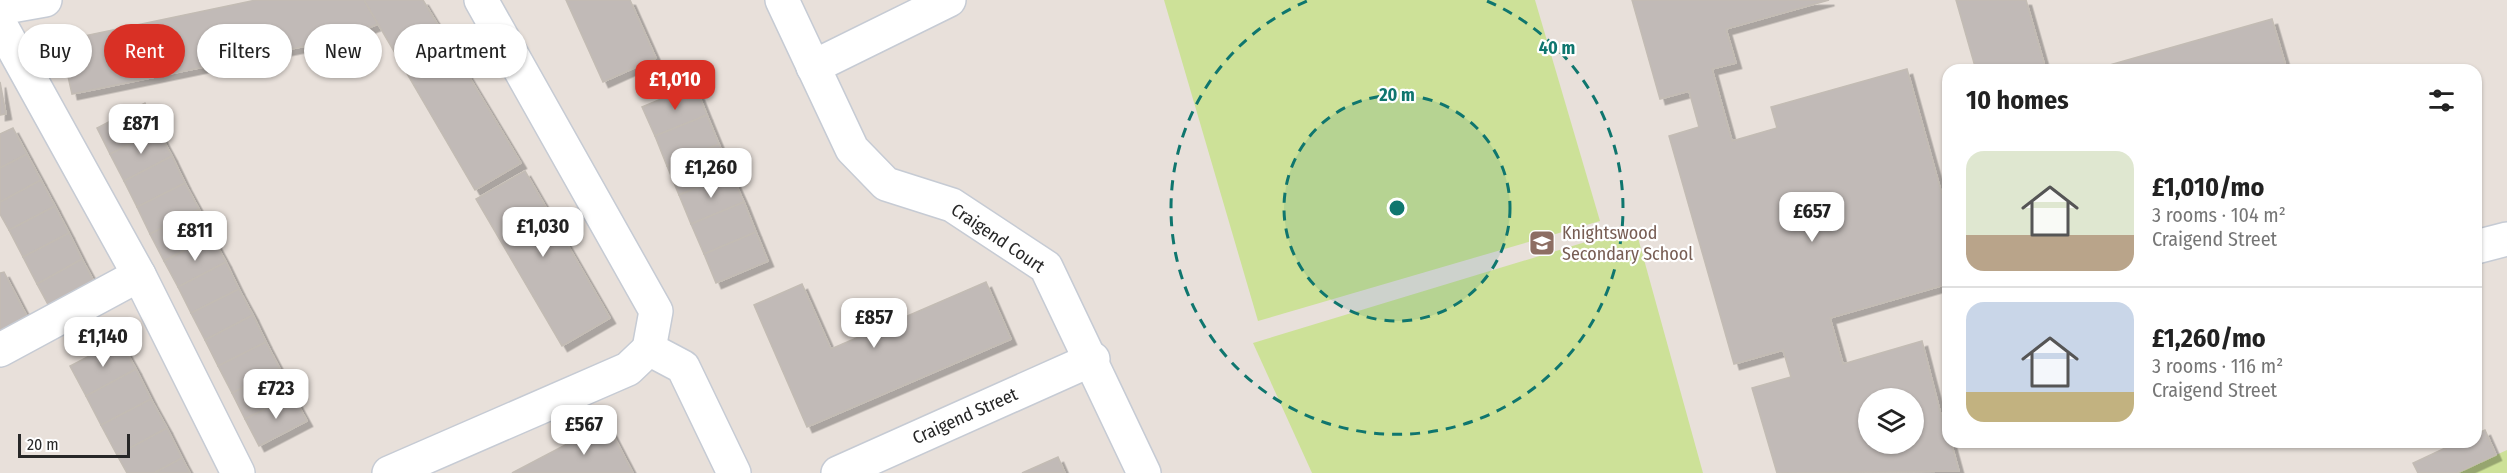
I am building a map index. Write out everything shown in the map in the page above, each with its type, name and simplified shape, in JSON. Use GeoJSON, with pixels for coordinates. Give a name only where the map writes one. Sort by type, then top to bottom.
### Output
{"type":"FeatureCollection","features":[{"type":"Feature","properties":{"kind":"street"},"geometry":{"type":"LineString","coordinates":[[0,9],[45,0]]}},
{"type":"Feature","properties":{"kind":"street"},"geometry":{"type":"LineString","coordinates":[[389,473],[628,369],[650,349],[656,310],[481,0]]}},
{"type":"Feature","properties":{"kind":"street","name":"Craigend Court"},"geometry":{"type":"LineString","coordinates":[[782,0],[852,149],[886,184],[952,205],[1046,267],[1092,359],[1144,473]]}},
{"type":"Feature","properties":{"kind":"street"},"geometry":{"type":"LineString","coordinates":[[813,67],[949,0]]}},
{"type":"Feature","properties":{"kind":"street"},"geometry":{"type":"LineString","coordinates":[[0,24],[139,275],[238,473]]}},
{"type":"Feature","properties":{"kind":"street"},"geometry":{"type":"LineString","coordinates":[[2482,246],[2507,239]]}},
{"type":"Feature","properties":{"kind":"street"},"geometry":{"type":"LineString","coordinates":[[0,350],[139,275]]}},
{"type":"Feature","properties":{"kind":"street"},"geometry":{"type":"LineString","coordinates":[[650,349],[683,367],[734,473]]}},
{"type":"Feature","properties":{"kind":"street","name":"Craigend Street"},"geometry":{"type":"LineString","coordinates":[[838,473],[1092,359]]}},
{"type":"Feature","properties":{"kind":"green space"},"geometry":{"type":"Polygon","coordinates":[[[1164,0],[1535,0],[1600,221],[1258,321],[1164,0]]]}},
{"type":"Feature","properties":{"kind":"green space"},"geometry":{"type":"Polygon","coordinates":[[[1635,227],[1703,473],[1312,473],[1253,343],[1635,227]]]}},
{"type":"Feature","properties":{"kind":"green space"},"geometry":{"type":"Polygon","coordinates":[[[2507,450],[2507,473],[2457,473],[2507,450]]]}},
{"type":"Feature","properties":{"kind":"building"},"geometry":{"type":"Polygon","coordinates":[[[256,0],[364,0],[378,24],[304,24],[304,46],[292,49],[292,24],[197,24],[197,68],[185,71],[185,24],[141,24],[256,0]]]}},
{"type":"Feature","properties":{"kind":"building"},"geometry":{"type":"Polygon","coordinates":[[[364,0],[423,0],[437,24],[394,24],[394,51],[382,31],[382,24],[378,24],[364,0]]]}},
{"type":"Feature","properties":{"kind":"building"},"geometry":{"type":"Polygon","coordinates":[[[566,0],[630,0],[656,58],[603,82],[566,0]]]}},
{"type":"Feature","properties":{"kind":"building"},"geometry":{"type":"Polygon","coordinates":[[[1632,0],[1829,0],[1726,29],[1736,63],[1712,69],[1732,141],[1777,128],[1771,107],[1907,69],[1942,194],[1942,286],[1830,318],[1843,364],[1922,341],[1942,419],[1942,448],[1953,448],[1959,471],[1777,473],[1752,388],[1791,377],[1783,350],[1734,364],[1669,136],[1699,127],[1689,91],[1660,99],[1632,0]]]}},
{"type":"Feature","properties":{"kind":"building"},"geometry":{"type":"Polygon","coordinates":[[[1956,0],[2026,0],[2044,64],[1974,64],[1956,0]]]}},
{"type":"Feature","properties":{"kind":"building"},"geometry":{"type":"Polygon","coordinates":[[[2272,19],[2285,64],[2113,64],[2272,19]]]}},
{"type":"Feature","properties":{"kind":"building"},"geometry":{"type":"Polygon","coordinates":[[[104,32],[104,78],[150,78],[72,94],[68,78],[92,78],[92,34],[104,32]]]}},
{"type":"Feature","properties":{"kind":"building"},"geometry":{"type":"Polygon","coordinates":[[[410,78],[470,78],[521,163],[475,190],[410,78]]]}},
{"type":"Feature","properties":{"kind":"building"},"geometry":{"type":"Polygon","coordinates":[[[0,82],[6,114],[0,115],[0,82]]]}},
{"type":"Feature","properties":{"kind":"building"},"geometry":{"type":"Polygon","coordinates":[[[695,85],[707,115],[655,136],[642,107],[695,85]]]}},
{"type":"Feature","properties":{"kind":"building"},"geometry":{"type":"Polygon","coordinates":[[[145,103],[158,130],[110,154],[97,128],[145,103]]]}},
{"type":"Feature","properties":{"kind":"building"},"geometry":{"type":"Polygon","coordinates":[[[707,115],[719,144],[667,166],[655,136],[707,115]]]}},
{"type":"Feature","properties":{"kind":"building"},"geometry":{"type":"Polygon","coordinates":[[[13,128],[27,154],[0,168],[0,134],[13,128]]]}},
{"type":"Feature","properties":{"kind":"building"},"geometry":{"type":"Polygon","coordinates":[[[158,130],[172,156],[124,181],[110,154],[158,130]]]}},
{"type":"Feature","properties":{"kind":"building"},"geometry":{"type":"Polygon","coordinates":[[[719,144],[731,173],[679,195],[667,166],[719,144]]]}},
{"type":"Feature","properties":{"kind":"building"},"geometry":{"type":"Polygon","coordinates":[[[27,154],[41,180],[0,202],[0,168],[27,154]]]}},
{"type":"Feature","properties":{"kind":"building"},"geometry":{"type":"Polygon","coordinates":[[[172,156],[185,183],[137,207],[124,181],[172,156]]]}},
{"type":"Feature","properties":{"kind":"building"},"geometry":{"type":"Polygon","coordinates":[[[525,171],[610,318],[562,346],[476,199],[525,171]]]}},
{"type":"Feature","properties":{"kind":"building"},"geometry":{"type":"Polygon","coordinates":[[[731,173],[744,202],[691,224],[679,195],[731,173]]]}},
{"type":"Feature","properties":{"kind":"building"},"geometry":{"type":"Polygon","coordinates":[[[41,180],[55,206],[9,230],[0,214],[0,202],[41,180]]]}},
{"type":"Feature","properties":{"kind":"building"},"geometry":{"type":"Polygon","coordinates":[[[185,183],[199,209],[150,234],[137,207],[185,183]]]}},
{"type":"Feature","properties":{"kind":"building"},"geometry":{"type":"Polygon","coordinates":[[[744,202],[756,232],[704,254],[691,224],[744,202]]]}},
{"type":"Feature","properties":{"kind":"building"},"geometry":{"type":"Polygon","coordinates":[[[55,206],[69,233],[23,257],[9,230],[55,206]]]}},
{"type":"Feature","properties":{"kind":"building"},"geometry":{"type":"Polygon","coordinates":[[[199,209],[212,236],[164,261],[150,234],[199,209]]]}},
{"type":"Feature","properties":{"kind":"building"},"geometry":{"type":"Polygon","coordinates":[[[756,232],[768,261],[716,283],[704,254],[756,232]]]}},
{"type":"Feature","properties":{"kind":"building"},"geometry":{"type":"Polygon","coordinates":[[[69,233],[82,259],[37,284],[23,257],[69,233]]]}},
{"type":"Feature","properties":{"kind":"building"},"geometry":{"type":"Polygon","coordinates":[[[212,236],[226,262],[178,287],[164,261],[212,236]]]}},
{"type":"Feature","properties":{"kind":"building"},"geometry":{"type":"Polygon","coordinates":[[[82,259],[96,285],[51,310],[37,284],[82,259]]]}},
{"type":"Feature","properties":{"kind":"building"},"geometry":{"type":"Polygon","coordinates":[[[226,262],[239,289],[191,313],[178,287],[226,262]]]}},
{"type":"Feature","properties":{"kind":"building"},"geometry":{"type":"Polygon","coordinates":[[[4,272],[29,320],[0,331],[0,273],[4,272]]]}},
{"type":"Feature","properties":{"kind":"building"},"geometry":{"type":"Polygon","coordinates":[[[986,282],[1011,339],[807,427],[754,305],[802,284],[831,349],[986,282]]]}},
{"type":"Feature","properties":{"kind":"building"},"geometry":{"type":"Polygon","coordinates":[[[239,289],[253,315],[205,340],[191,313],[239,289]]]}},
{"type":"Feature","properties":{"kind":"building"},"geometry":{"type":"Polygon","coordinates":[[[253,315],[266,342],[218,366],[205,340],[253,315]]]}},
{"type":"Feature","properties":{"kind":"building"},"geometry":{"type":"Polygon","coordinates":[[[120,340],[136,369],[86,396],[70,366],[120,340]]]}},
{"type":"Feature","properties":{"kind":"building"},"geometry":{"type":"Polygon","coordinates":[[[266,342],[280,369],[232,393],[218,366],[266,342]]]}},
{"type":"Feature","properties":{"kind":"building"},"geometry":{"type":"Polygon","coordinates":[[[136,369],[151,399],[101,425],[86,396],[136,369]]]}},
{"type":"Feature","properties":{"kind":"building"},"geometry":{"type":"Polygon","coordinates":[[[280,369],[293,395],[245,419],[232,393],[280,369]]]}},
{"type":"Feature","properties":{"kind":"building"},"geometry":{"type":"Polygon","coordinates":[[[293,395],[307,421],[259,446],[245,419],[293,395]]]}},
{"type":"Feature","properties":{"kind":"building"},"geometry":{"type":"Polygon","coordinates":[[[151,399],[167,428],[117,455],[101,425],[151,399]]]}},
{"type":"Feature","properties":{"kind":"building"},"geometry":{"type":"Polygon","coordinates":[[[607,423],[633,473],[512,473],[607,423]]]}},
{"type":"Feature","properties":{"kind":"building"},"geometry":{"type":"Polygon","coordinates":[[[167,428],[182,458],[154,473],[127,473],[117,455],[167,428]]]}},
{"type":"Feature","properties":{"kind":"building"},"geometry":{"type":"Polygon","coordinates":[[[2485,430],[2496,455],[2457,473],[2418,473],[2413,463],[2445,448],[2482,448],[2482,431],[2485,430]]]}},
{"type":"Feature","properties":{"kind":"building"},"geometry":{"type":"Polygon","coordinates":[[[1058,457],[1065,473],[1022,473],[1058,457]]]}},
{"type":"Feature","properties":{"kind":"building"},"geometry":{"type":"Polygon","coordinates":[[[182,458],[190,473],[154,473],[182,458]]]}},
{"type":"Feature","properties":{"kind":"place","name":"Knightswood Secondary School"},"geometry":{"type":"Point","coordinates":[1542,243]}}]}
